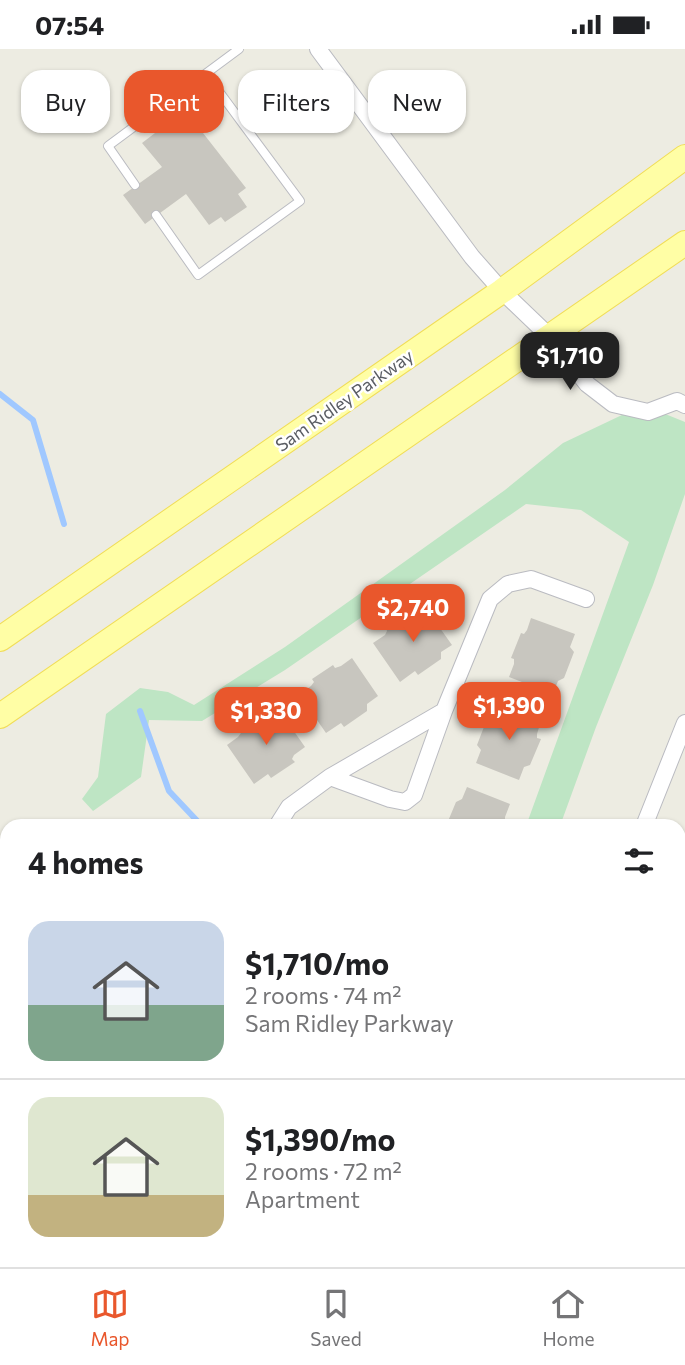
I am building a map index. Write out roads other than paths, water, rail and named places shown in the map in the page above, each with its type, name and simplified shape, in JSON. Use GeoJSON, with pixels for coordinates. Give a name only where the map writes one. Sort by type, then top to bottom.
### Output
{"type":"FeatureCollection","features":[{"type":"Feature","properties":{"kind":"main road","name":"Sam Ridley Parkway"},"geometry":{"type":"LineString","coordinates":[[5,633],[502,291],[685,157]]}},
{"type":"Feature","properties":{"kind":"main road"},"geometry":{"type":"LineString","coordinates":[[0,716],[685,243]]}},
{"type":"Feature","properties":{"kind":"main road"},"geometry":{"type":"LineString","coordinates":[[0,659],[5,633]]}},
{"type":"Feature","properties":{"kind":"street"},"geometry":{"type":"LineString","coordinates":[[318,49],[472,257],[502,291],[550,337],[587,384],[613,404],[648,412],[682,400]]}},
{"type":"Feature","properties":{"kind":"street"},"geometry":{"type":"LineString","coordinates":[[330,777],[405,802],[414,795],[443,712],[490,599],[508,584],[531,579],[586,599]]}},
{"type":"Feature","properties":{"kind":"street"},"geometry":{"type":"LineString","coordinates":[[281,819],[289,807],[330,777],[443,712]]}},
{"type":"Feature","properties":{"kind":"street"},"geometry":{"type":"LineString","coordinates":[[647,819],[685,723]]}},
{"type":"Feature","properties":{"kind":"lane"},"geometry":{"type":"LineString","coordinates":[[211,70],[239,49]]}},
{"type":"Feature","properties":{"kind":"lane"},"geometry":{"type":"LineString","coordinates":[[156,215],[198,275],[300,201],[224,98]]}},
{"type":"Feature","properties":{"kind":"lane"},"geometry":{"type":"LineString","coordinates":[[126,133],[108,146],[135,185]]}},
{"type":"Feature","properties":{"kind":"waterway"},"geometry":{"type":"LineString","coordinates":[[0,394],[33,420],[64,524]]}},
{"type":"Feature","properties":{"kind":"waterway"},"geometry":{"type":"LineString","coordinates":[[140,711],[169,791],[195,819]]}}]}
